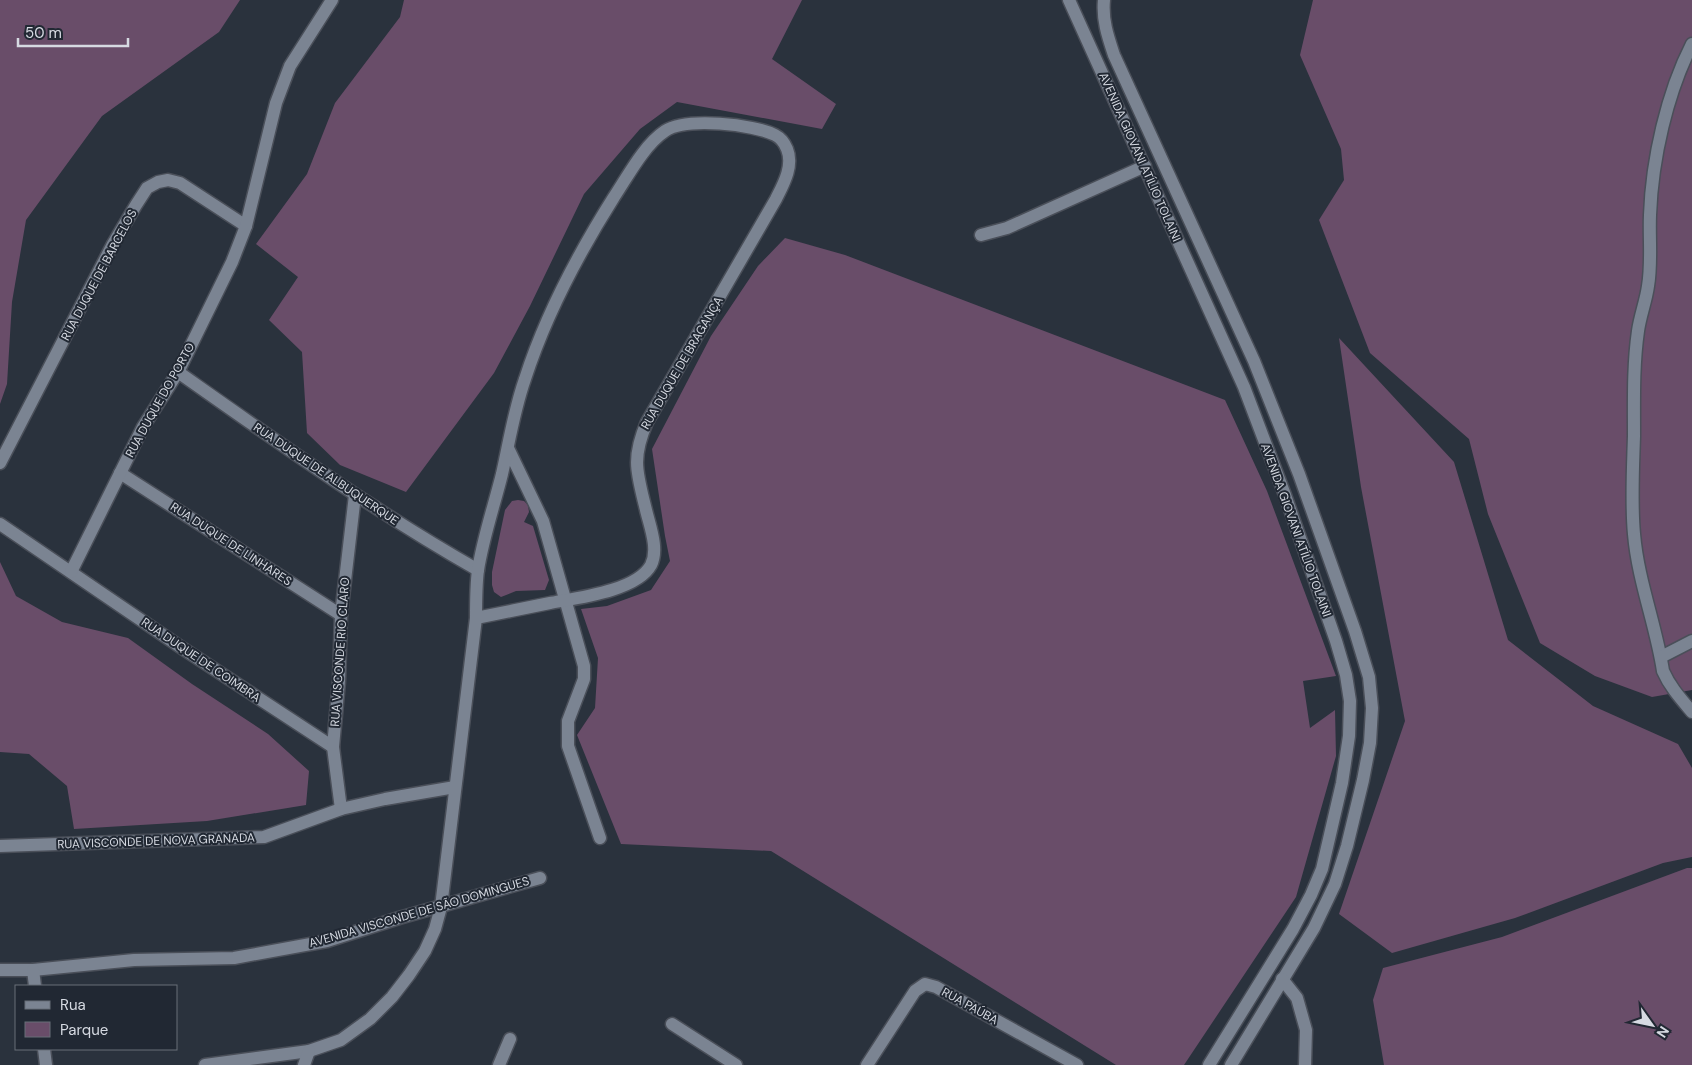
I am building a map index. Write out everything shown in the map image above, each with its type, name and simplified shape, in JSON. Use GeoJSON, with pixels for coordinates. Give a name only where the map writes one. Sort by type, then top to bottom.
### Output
{"type":"FeatureCollection","features":[{"type":"Feature","properties":{"kind":"street","name":"RUA DUQUE DO PORTO"},"geometry":{"type":"LineString","coordinates":[[71,572],[143,427],[178,372],[232,262],[246,226],[276,103],[286,75],[332,0]]}},
{"type":"Feature","properties":{"kind":"street","name":"AVENIDA GIOVANI ATÍLIO TOLAINI"},"geometry":{"type":"LineString","coordinates":[[1069,0],[1247,396],[1285,495],[1336,641],[1346,675],[1350,701],[1349,736],[1342,783],[1322,869],[1311,895],[1292,929],[1209,1065]]}},
{"type":"Feature","properties":{"kind":"street","name":"AVENIDA GIOVANI ATÍLIO TOLAINI"},"geometry":{"type":"LineString","coordinates":[[1104,0],[1103,12],[1106,32],[1114,55],[1254,361],[1355,630],[1369,677],[1372,708],[1370,743],[1347,846],[1335,884],[1314,928],[1232,1065]]}},
{"type":"Feature","properties":{"kind":"street"},"geometry":{"type":"LineString","coordinates":[[1692,44],[1674,86],[1657,153],[1650,214],[1648,286],[1638,331],[1635,366],[1633,498],[1634,535],[1642,582],[1663,671],[1667,681],[1692,712]]}},
{"type":"Feature","properties":{"kind":"street","name":"RUA DUQUE DE BRAGANÇA"},"geometry":{"type":"LineString","coordinates":[[476,618],[600,594],[636,580],[646,573],[652,564],[654,544],[637,474],[636,454],[639,439],[776,199],[786,176],[789,163],[788,151],[783,142],[762,130],[707,123],[681,125],[666,131],[654,141],[632,169],[568,275],[544,327],[524,381],[508,448]]}},
{"type":"Feature","properties":{"kind":"street"},"geometry":{"type":"LineString","coordinates":[[980,236],[1007,228],[1145,166]]}},
{"type":"Feature","properties":{"kind":"street","name":"RUA DUQUE DE BARCELOS"},"geometry":{"type":"LineString","coordinates":[[0,464],[113,244],[147,188],[158,182],[168,180],[180,183],[246,226]]}},
{"type":"Feature","properties":{"kind":"street","name":"RUA DUQUE DE ALBUQUERQUE"},"geometry":{"type":"LineString","coordinates":[[178,372],[355,495],[441,550],[478,570]]}},
{"type":"Feature","properties":{"kind":"street"},"geometry":{"type":"LineString","coordinates":[[205,1065],[309,1051],[341,1040],[370,1018],[392,997],[425,951],[435,930],[441,907],[476,618],[478,570],[508,448]]}},
{"type":"Feature","properties":{"kind":"street"},"geometry":{"type":"LineString","coordinates":[[508,448],[543,522],[584,666],[584,679],[568,721],[568,746],[600,838]]}},
{"type":"Feature","properties":{"kind":"street","name":"RUA DUQUE DE LINHARES"},"geometry":{"type":"LineString","coordinates":[[120,473],[341,615]]}},
{"type":"Feature","properties":{"kind":"street","name":"RUA VISCONDE RIO CLARO"},"geometry":{"type":"LineString","coordinates":[[341,809],[332,747],[339,681],[341,615],[355,495]]}},
{"type":"Feature","properties":{"kind":"street"},"geometry":{"type":"LineString","coordinates":[[0,524],[71,572]]}},
{"type":"Feature","properties":{"kind":"street","name":"RUA DUQUE DE COIMBRA"},"geometry":{"type":"LineString","coordinates":[[71,572],[332,747]]}},
{"type":"Feature","properties":{"kind":"street"},"geometry":{"type":"LineString","coordinates":[[1661,657],[1692,641]]}},
{"type":"Feature","properties":{"kind":"street","name":"RUA VISCONDE DE NOVA GRANADA"},"geometry":{"type":"LineString","coordinates":[[0,846],[264,837],[341,809],[455,787]]}},
{"type":"Feature","properties":{"kind":"street","name":"AVENIDA VISCONDE DE SÃO DOMINGUES"},"geometry":{"type":"LineString","coordinates":[[0,970],[33,970],[134,960],[234,958],[327,941],[399,918],[540,878]]}},
{"type":"Feature","properties":{"kind":"street"},"geometry":{"type":"LineString","coordinates":[[33,970],[35,985]]}},
{"type":"Feature","properties":{"kind":"street"},"geometry":{"type":"LineString","coordinates":[[1282,979],[1297,998],[1306,1030],[1305,1065]]}},
{"type":"Feature","properties":{"kind":"street","name":"RUA PAÚBA"},"geometry":{"type":"LineString","coordinates":[[867,1065],[911,996],[921,985],[925,984],[936,987],[1077,1065]]}},
{"type":"Feature","properties":{"kind":"street"},"geometry":{"type":"LineString","coordinates":[[672,1024],[736,1065]]}},
{"type":"Feature","properties":{"kind":"street"},"geometry":{"type":"LineString","coordinates":[[498,1065],[510,1039]]}},
{"type":"Feature","properties":{"kind":"street"},"geometry":{"type":"LineString","coordinates":[[44,1050],[46,1065]]}},
{"type":"Feature","properties":{"kind":"street"},"geometry":{"type":"LineString","coordinates":[[304,1065],[309,1051]]}},
{"type":"Feature","properties":{"kind":"green space"},"geometry":{"type":"Polygon","coordinates":[[[0,0],[240,0],[219,32],[102,116],[26,220],[12,302],[7,384],[0,404],[0,0]]]}},
{"type":"Feature","properties":{"kind":"green space"},"geometry":{"type":"Polygon","coordinates":[[[404,0],[802,0],[772,59],[836,104],[822,129],[677,102],[640,129],[584,194],[530,306],[494,373],[406,492],[340,465],[307,433],[302,352],[269,320],[298,277],[256,244],[307,174],[335,103],[400,17],[404,0]]]}},
{"type":"Feature","properties":{"kind":"green space"},"geometry":{"type":"Polygon","coordinates":[[[1313,0],[1692,0],[1692,690],[1652,697],[1595,676],[1540,643],[1488,514],[1469,439],[1370,353],[1319,220],[1344,180],[1341,149],[1300,55],[1313,0]]]}},
{"type":"Feature","properties":{"kind":"green space"},"geometry":{"type":"Polygon","coordinates":[[[785,238],[845,255],[1225,400],[1267,491],[1336,676],[1303,681],[1310,728],[1335,710],[1336,756],[1296,897],[1184,1065],[1116,1065],[771,851],[621,844],[577,735],[595,708],[598,658],[581,609],[607,606],[651,590],[670,561],[652,449],[711,336],[758,266],[785,238]]]}},
{"type":"Feature","properties":{"kind":"green space"},"geometry":{"type":"Polygon","coordinates":[[[1339,338],[1454,462],[1508,640],[1593,706],[1678,744],[1692,768],[1692,857],[1663,863],[1515,918],[1392,953],[1339,914],[1405,721],[1361,487],[1339,338]]]}},
{"type":"Feature","properties":{"kind":"green space"},"geometry":{"type":"Polygon","coordinates":[[[512,501],[524,501],[528,505],[529,512],[524,522],[533,526],[549,580],[545,590],[516,591],[501,597],[494,592],[492,572],[505,510],[512,501]]]}},
{"type":"Feature","properties":{"kind":"green space"},"geometry":{"type":"Polygon","coordinates":[[[0,562],[16,596],[62,622],[128,638],[192,684],[268,734],[309,771],[306,805],[207,821],[74,829],[67,786],[29,754],[0,752],[0,562]]]}},
{"type":"Feature","properties":{"kind":"green space"},"geometry":{"type":"Polygon","coordinates":[[[1687,868],[1692,868],[1692,1065],[1384,1065],[1373,1000],[1383,968],[1502,937],[1687,868]]]}}]}
